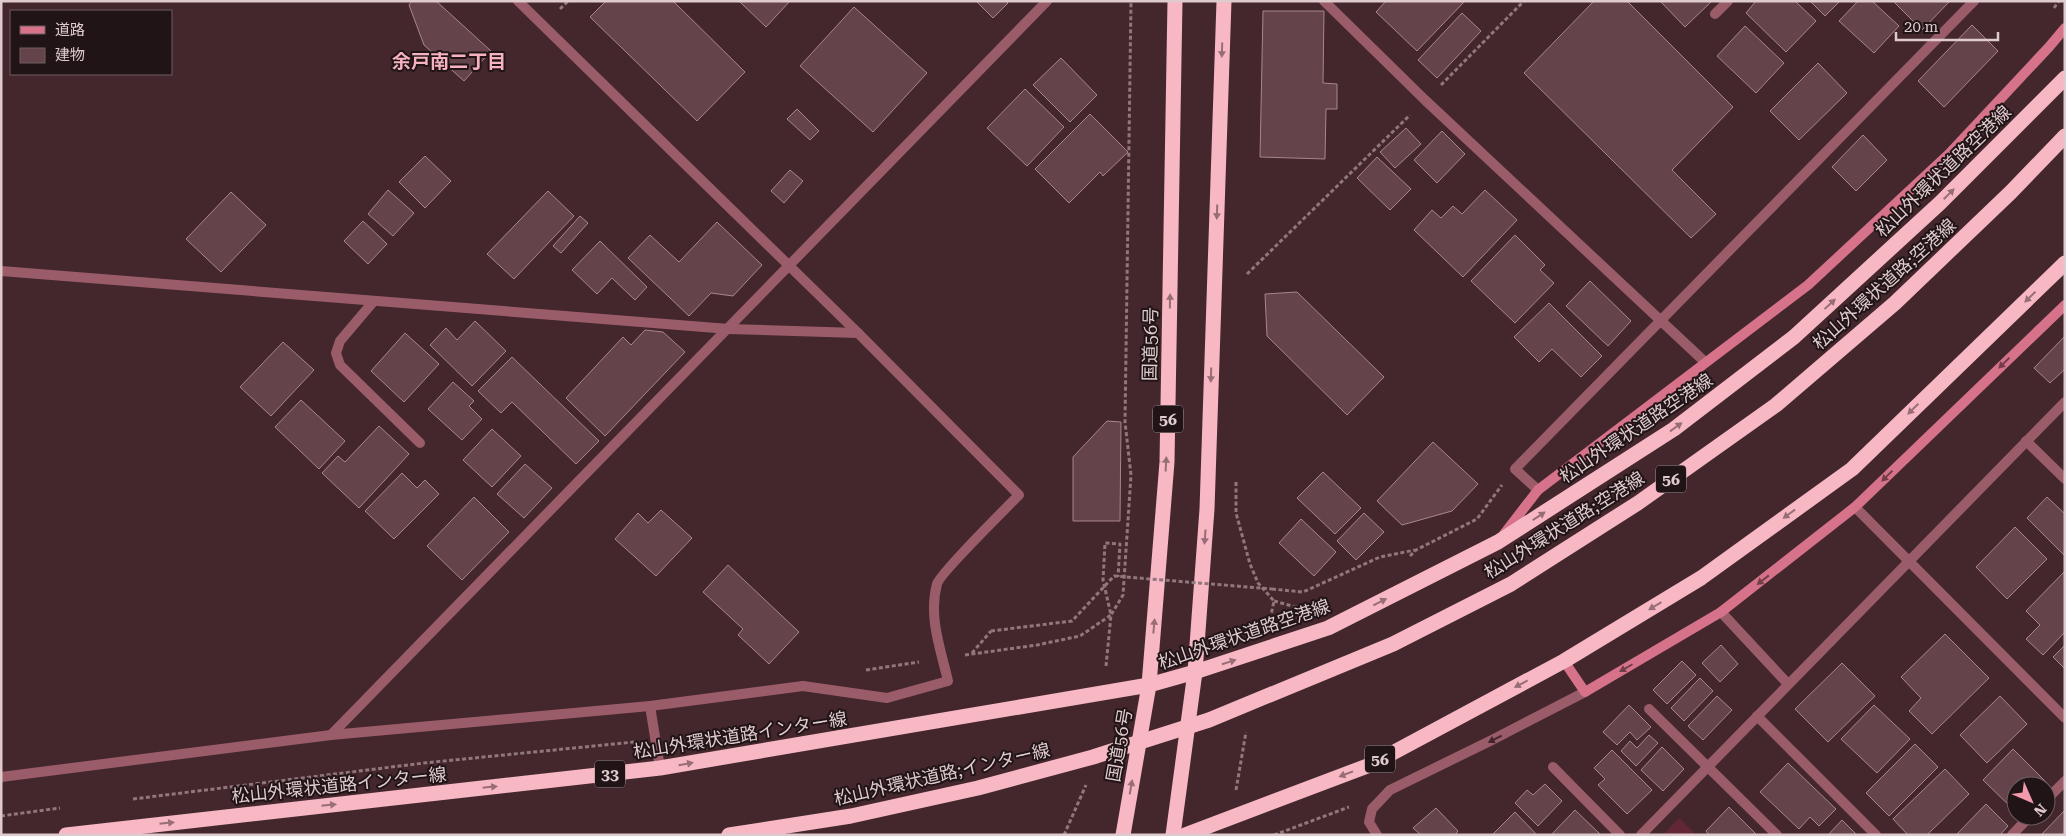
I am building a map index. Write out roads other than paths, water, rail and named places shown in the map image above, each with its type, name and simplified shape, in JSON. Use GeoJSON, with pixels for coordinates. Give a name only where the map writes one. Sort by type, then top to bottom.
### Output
{"type":"FeatureCollection","features":[{"type":"Feature","properties":{"kind":"highway","name":"国道56号"},"geometry":{"type":"LineString","coordinates":[[1123,835],[1149,685],[1167,462],[1175,1]]}},
{"type":"Feature","properties":{"kind":"highway"},"geometry":{"type":"LineString","coordinates":[[1173,835],[1195,672],[1207,509],[1224,1]]}},
{"type":"Feature","properties":{"kind":"highway","name":"松山外環状道路空港線"},"geometry":{"type":"LineString","coordinates":[[1149,685],[1195,672],[1328,628],[1498,542],[1674,429],[1794,337],[1940,203],[2065,78]]}},
{"type":"Feature","properties":{"kind":"highway","name":"松山外環状道路;空港線"},"geometry":{"type":"LineString","coordinates":[[1161,736],[1210,720],[1393,644],[1511,584],[1638,502],[1776,405],[1895,303],[2011,192],[2065,136]]}},
{"type":"Feature","properties":{"kind":"highway","name":"56"},"geometry":{"type":"LineString","coordinates":[[1185,835],[1370,765],[1564,661],[1701,578],[1852,469],[2065,263]]}},
{"type":"Feature","properties":{"kind":"highway","name":"松山外環状道路インター線"},"geometry":{"type":"LineString","coordinates":[[66,835],[660,768],[1149,685]]}},
{"type":"Feature","properties":{"kind":"highway","name":"松山外環状道路;インター線"},"geometry":{"type":"LineString","coordinates":[[729,835],[850,816],[978,788],[1092,758],[1161,736]]}},
{"type":"Feature","properties":{"kind":"street"},"geometry":{"type":"LineString","coordinates":[[1,777],[331,736],[650,706],[802,686],[887,698],[948,681],[937,637],[933,608],[937,582],[1019,495],[858,333],[518,1]]}},
{"type":"Feature","properties":{"kind":"street"},"geometry":{"type":"LineString","coordinates":[[331,736],[790,267],[1047,1]]}},
{"type":"Feature","properties":{"kind":"street"},"geometry":{"type":"LineString","coordinates":[[1324,1],[1426,100],[1706,362]]}},
{"type":"Feature","properties":{"kind":"street"},"geometry":{"type":"LineString","coordinates":[[1715,14],[1728,1]]}},
{"type":"Feature","properties":{"kind":"street"},"geometry":{"type":"LineString","coordinates":[[1538,490],[1515,469],[1973,2]]}},
{"type":"Feature","properties":{"kind":"street"},"geometry":{"type":"LineString","coordinates":[[1498,542],[1538,490],[1808,285],[1942,161],[2065,28]]}},
{"type":"Feature","properties":{"kind":"street"},"geometry":{"type":"LineString","coordinates":[[1,271],[729,329],[858,333]]}},
{"type":"Feature","properties":{"kind":"street"},"geometry":{"type":"LineString","coordinates":[[373,302],[340,341],[336,353],[340,365],[420,444]]}},
{"type":"Feature","properties":{"kind":"street"},"geometry":{"type":"LineString","coordinates":[[1377,835],[1369,822],[1372,809],[1390,790],[1585,692],[1721,612],[1855,507],[2065,305]]}},
{"type":"Feature","properties":{"kind":"street"},"geometry":{"type":"LineString","coordinates":[[1641,835],[2065,402]]}},
{"type":"Feature","properties":{"kind":"street"},"geometry":{"type":"LineString","coordinates":[[2026,441],[2065,479]]}},
{"type":"Feature","properties":{"kind":"street"},"geometry":{"type":"LineString","coordinates":[[1855,507],[2065,718]]}},
{"type":"Feature","properties":{"kind":"street"},"geometry":{"type":"LineString","coordinates":[[1721,612],[1788,684]]}},
{"type":"Feature","properties":{"kind":"street"},"geometry":{"type":"LineString","coordinates":[[1564,661],[1585,692]]}},
{"type":"Feature","properties":{"kind":"street"},"geometry":{"type":"LineString","coordinates":[[650,706],[660,768]]}},
{"type":"Feature","properties":{"kind":"street"},"geometry":{"type":"LineString","coordinates":[[1649,709],[1777,835]]}},
{"type":"Feature","properties":{"kind":"street"},"geometry":{"type":"LineString","coordinates":[[1758,716],[1876,835]]}},
{"type":"Feature","properties":{"kind":"street"},"geometry":{"type":"LineString","coordinates":[[1553,767],[1620,835]]}},
{"type":"Feature","properties":{"kind":"street"},"geometry":{"type":"LineString","coordinates":[[2056,790],[2065,781]]}},
{"type":"Feature","properties":{"kind":"district","name":"余戸南二丁目"},"geometry":{"type":"Point","coordinates":[449,61]}}]}
